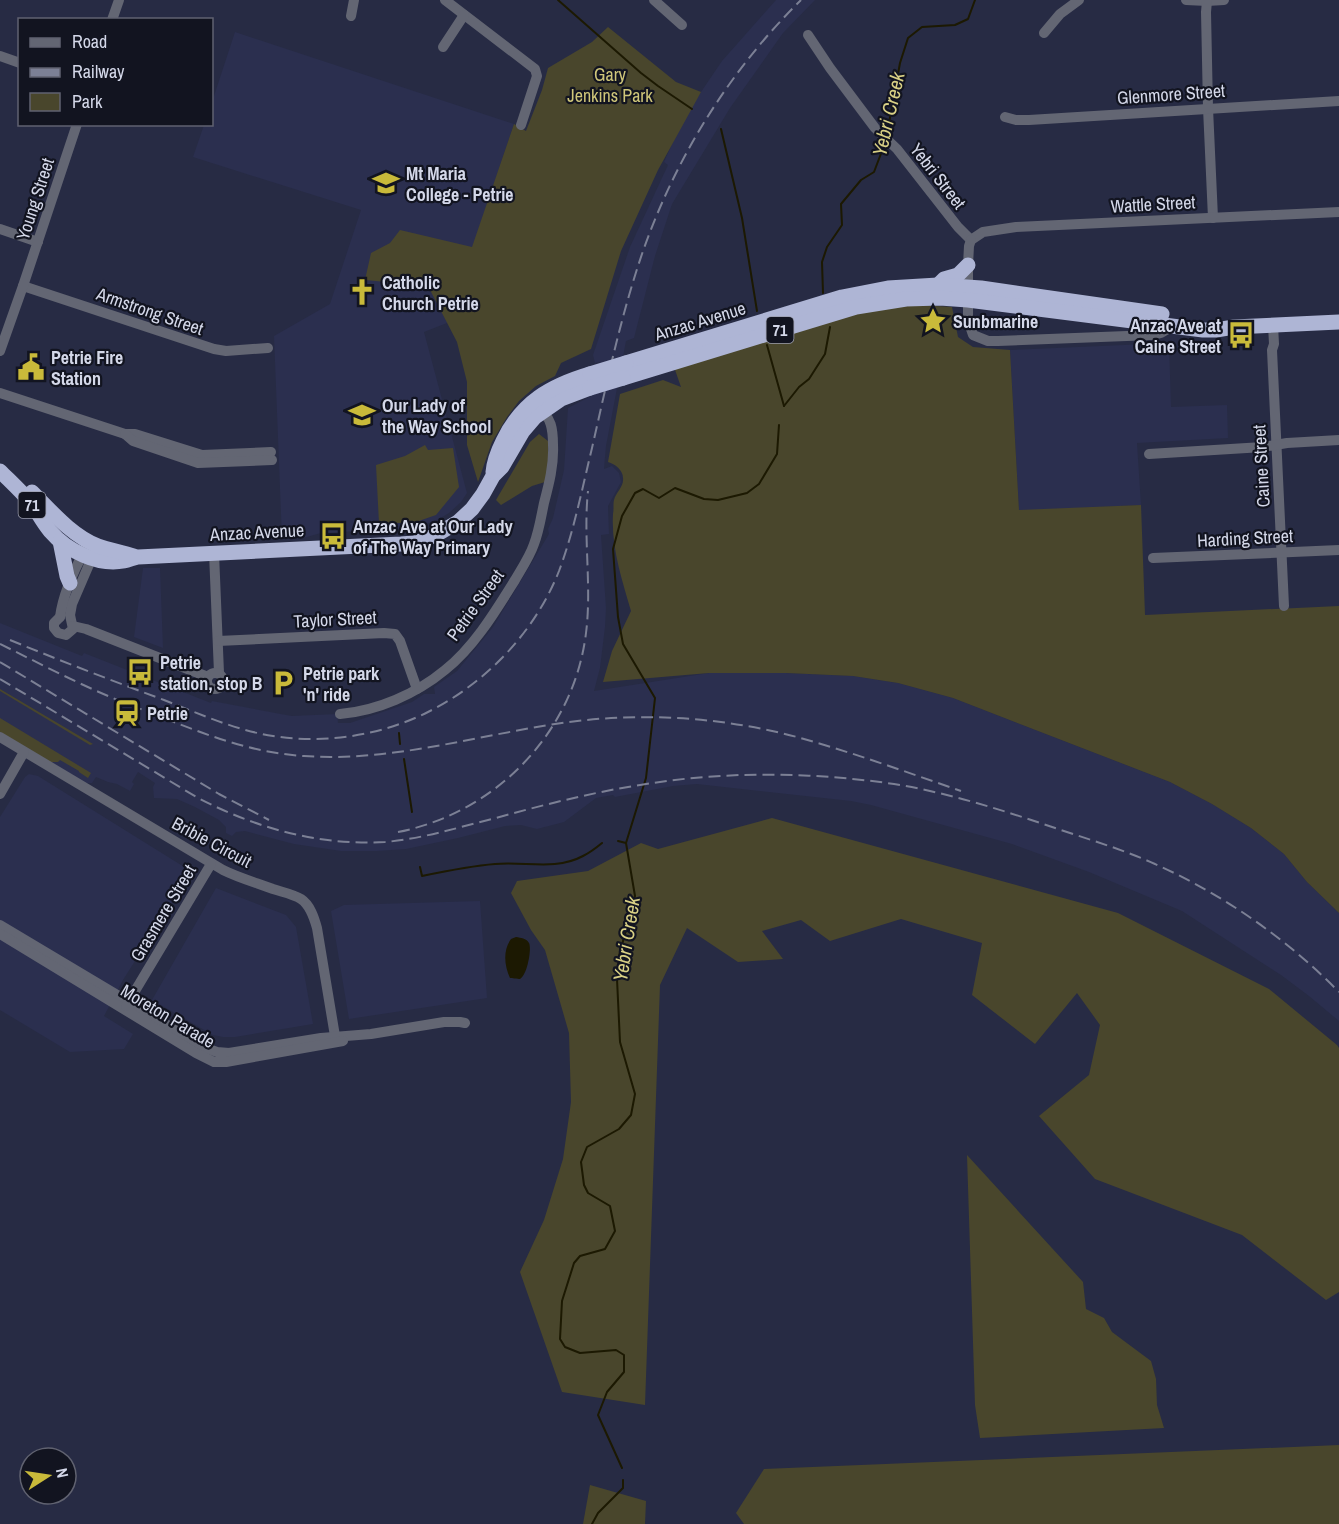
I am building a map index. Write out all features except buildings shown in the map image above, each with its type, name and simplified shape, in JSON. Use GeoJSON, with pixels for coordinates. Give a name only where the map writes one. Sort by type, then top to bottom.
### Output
{"type":"FeatureCollection","features":[{"type":"Feature","properties":{"kind":"highway"},"geometry":{"type":"LineString","coordinates":[[938,285],[944,279],[958,275],[968,265]]}},
{"type":"Feature","properties":{"kind":"highway","name":"Anzac Avenue"},"geometry":{"type":"LineString","coordinates":[[625,371],[842,297],[888,288],[938,285],[968,294],[1173,326],[1216,330],[1234,327],[1339,322]]}},
{"type":"Feature","properties":{"kind":"highway","name":"Anzac Avenue"},"geometry":{"type":"LineString","coordinates":[[0,471],[32,505],[50,531],[69,547],[138,557],[414,543],[442,532],[465,516],[502,467],[517,440],[526,417],[542,394],[558,385],[590,381],[856,307],[906,299],[968,294],[1217,322],[1234,327]]}},
{"type":"Feature","properties":{"kind":"highway","name":"Anzac Avenue"},"geometry":{"type":"LineString","coordinates":[[526,417],[542,411],[590,381]]}},
{"type":"Feature","properties":{"kind":"highway","name":"Anzac Avenue"},"geometry":{"type":"LineString","coordinates":[[0,460],[90,550]]}},
{"type":"Feature","properties":{"kind":"highway"},"geometry":{"type":"LineString","coordinates":[[60,541],[70,583]]}},
{"type":"Feature","properties":{"kind":"street"},"geometry":{"type":"LineString","coordinates":[[113,18],[119,0]]}},
{"type":"Feature","properties":{"kind":"street"},"geometry":{"type":"LineString","coordinates":[[351,16],[354,0]]}},
{"type":"Feature","properties":{"kind":"street"},"geometry":{"type":"LineString","coordinates":[[445,0],[532,66],[537,73],[521,125]]}},
{"type":"Feature","properties":{"kind":"street"},"geometry":{"type":"LineString","coordinates":[[654,0],[682,25]]}},
{"type":"Feature","properties":{"kind":"street"},"geometry":{"type":"LineString","coordinates":[[1044,33],[1060,14],[1078,0]]}},
{"type":"Feature","properties":{"kind":"street"},"geometry":{"type":"LineString","coordinates":[[1186,0],[1224,0]]}},
{"type":"Feature","properties":{"kind":"street"},"geometry":{"type":"LineString","coordinates":[[1207,1],[1208,108],[1213,218]]}},
{"type":"Feature","properties":{"kind":"street"},"geometry":{"type":"LineString","coordinates":[[443,47],[464,15]]}},
{"type":"Feature","properties":{"kind":"street","name":"Yebri Street"},"geometry":{"type":"LineString","coordinates":[[808,35],[876,128],[897,149],[957,226],[971,240]]}},
{"type":"Feature","properties":{"kind":"street"},"geometry":{"type":"LineString","coordinates":[[0,56],[18,62]]}},
{"type":"Feature","properties":{"kind":"street","name":"Glenmore Street"},"geometry":{"type":"LineString","coordinates":[[1005,117],[1029,120],[1339,101]]}},
{"type":"Feature","properties":{"kind":"street","name":"Young Street"},"geometry":{"type":"LineString","coordinates":[[0,351],[76,126]]}},
{"type":"Feature","properties":{"kind":"street","name":"Wattle Street"},"geometry":{"type":"LineString","coordinates":[[971,240],[983,232],[1016,227],[1339,212]]}},
{"type":"Feature","properties":{"kind":"street"},"geometry":{"type":"LineString","coordinates":[[0,229],[38,242]]}},
{"type":"Feature","properties":{"kind":"street"},"geometry":{"type":"LineString","coordinates":[[971,240],[968,265],[968,320],[974,335],[980,339],[998,341],[1099,334],[1153,335],[1173,326]]}},
{"type":"Feature","properties":{"kind":"street","name":"Armstrong Street"},"geometry":{"type":"LineString","coordinates":[[23,286],[214,349],[226,351],[268,348]]}},
{"type":"Feature","properties":{"kind":"street","name":"Caine Street"},"geometry":{"type":"LineString","coordinates":[[1273,326],[1272,350],[1284,606]]}},
{"type":"Feature","properties":{"kind":"street"},"geometry":{"type":"LineString","coordinates":[[0,393],[124,434],[135,434],[202,455],[271,456]]}},
{"type":"Feature","properties":{"kind":"street","name":"Petrie Street"},"geometry":{"type":"LineString","coordinates":[[340,714],[368,709],[392,701],[444,671],[468,646],[495,611],[526,561],[539,528],[553,462],[553,435],[548,418],[542,411]]}},
{"type":"Feature","properties":{"kind":"street"},"geometry":{"type":"LineString","coordinates":[[526,417],[544,427],[553,444]]}},
{"type":"Feature","properties":{"kind":"street"},"geometry":{"type":"LineString","coordinates":[[1149,454],[1339,440]]}},
{"type":"Feature","properties":{"kind":"street"},"geometry":{"type":"LineString","coordinates":[[90,550],[70,583],[61,609],[68,621],[213,675],[218,642],[214,553]]}},
{"type":"Feature","properties":{"kind":"street"},"geometry":{"type":"LineString","coordinates":[[68,621],[90,550]]}},
{"type":"Feature","properties":{"kind":"street","name":"Harding Street"},"geometry":{"type":"LineString","coordinates":[[1153,558],[1339,550]]}},
{"type":"Feature","properties":{"kind":"street","name":"Taylor Street"},"geometry":{"type":"LineString","coordinates":[[218,642],[395,634],[400,641],[417,688]]}},
{"type":"Feature","properties":{"kind":"street","name":"Bribie Circuit"},"geometry":{"type":"LineString","coordinates":[[0,737],[228,873],[300,898],[309,907],[317,927],[336,1039]]}},
{"type":"Feature","properties":{"kind":"street"},"geometry":{"type":"LineString","coordinates":[[0,794],[24,752]]}},
{"type":"Feature","properties":{"kind":"street","name":"Grasmere Street"},"geometry":{"type":"LineString","coordinates":[[127,1006],[212,864]]}},
{"type":"Feature","properties":{"kind":"street","name":"Moreton Parade"},"geometry":{"type":"LineString","coordinates":[[0,925],[127,1006]]}},
{"type":"Feature","properties":{"kind":"street","name":"Moreton Parade"},"geometry":{"type":"LineString","coordinates":[[0,934],[127,1006],[217,1052],[229,1053],[336,1039],[444,1022],[465,1023]]}},
{"type":"Feature","properties":{"kind":"shaded area"},"geometry":{"type":"Polygon","coordinates":[[[776,0],[815,0],[783,33],[730,108],[672,204],[655,256],[634,338],[626,341],[606,446],[604,469],[612,466],[619,473],[621,482],[608,506],[609,534],[601,535],[606,608],[600,668],[594,691],[709,673],[853,676],[898,683],[953,698],[1170,782],[1251,828],[1284,854],[1307,882],[1339,913],[1339,1021],[1281,975],[1182,911],[1089,872],[1012,844],[871,805],[697,784],[673,786],[615,797],[613,795],[596,798],[564,822],[537,829],[521,825],[505,826],[406,849],[341,851],[294,844],[245,831],[236,832],[232,836],[226,833],[226,827],[219,820],[195,807],[177,799],[154,798],[155,783],[138,772],[130,791],[96,777],[92,783],[86,783],[47,760],[0,724],[0,623],[211,703],[212,701],[292,716],[337,714],[338,723],[350,723],[412,702],[424,694],[435,694],[434,687],[457,671],[493,627],[549,534],[548,529],[553,518],[564,470],[568,408],[593,395],[600,362],[595,363],[593,355],[630,247],[668,165],[664,162],[684,117],[722,61],[776,0]]]}},
{"type":"Feature","properties":{"kind":"shaded area"},"geometry":{"type":"Polygon","coordinates":[[[235,32],[514,124],[447,323],[424,332],[467,493],[461,502],[439,519],[416,528],[321,533],[303,538],[282,539],[274,336],[330,304],[361,210],[193,157],[204,126],[213,126],[213,99],[235,32]]]}},
{"type":"Feature","properties":{"kind":"shaded area"},"geometry":{"type":"Polygon","coordinates":[[[1169,343],[1171,407],[1227,405],[1228,438],[1137,443],[1141,505],[1019,511],[1010,350],[1169,343]]]}},
{"type":"Feature","properties":{"kind":"shaded area"},"geometry":{"type":"Polygon","coordinates":[[[143,568],[160,568],[163,648],[134,637],[143,568]]]}},
{"type":"Feature","properties":{"kind":"shaded area"},"geometry":{"type":"Polygon","coordinates":[[[29,774],[38,776],[189,870],[189,875],[123,980],[104,1016],[133,1034],[124,1049],[70,1052],[0,1010],[0,817],[29,774]]]}},
{"type":"Feature","properties":{"kind":"shaded area"},"geometry":{"type":"Polygon","coordinates":[[[216,888],[286,915],[296,927],[313,1024],[223,1037],[213,1035],[152,1000],[216,888]]]}},
{"type":"Feature","properties":{"kind":"shaded area"},"geometry":{"type":"Polygon","coordinates":[[[480,901],[487,998],[349,1019],[331,911],[344,905],[480,901]]]}},
{"type":"Feature","properties":{"kind":"shaded area"},"geometry":{"type":"Polygon","coordinates":[[[516,937],[523,938],[530,946],[527,968],[520,979],[510,978],[506,968],[508,943],[516,937]]]}},
{"type":"Feature","properties":{"kind":"green space","name":"Gary Jenkins Park"},"geometry":{"type":"Polygon","coordinates":[[[608,27],[676,82],[701,92],[658,170],[621,251],[591,349],[561,363],[555,376],[536,386],[519,401],[492,442],[478,482],[467,445],[467,382],[457,342],[428,286],[365,280],[371,253],[390,243],[400,230],[472,247],[514,124],[526,131],[548,68],[592,42],[608,27]]]}},
{"type":"Feature","properties":{"kind":"green space"},"geometry":{"type":"Polygon","coordinates":[[[920,305],[952,307],[958,337],[973,347],[1010,350],[1019,510],[1141,505],[1145,615],[1339,606],[1339,913],[1307,882],[1284,854],[1251,828],[1212,804],[1170,782],[953,698],[898,683],[853,676],[709,673],[603,682],[612,651],[631,611],[618,563],[613,526],[614,500],[622,484],[623,475],[618,468],[608,462],[620,394],[663,380],[681,387],[674,367],[873,309],[920,305]]]}},
{"type":"Feature","properties":{"kind":"green space"},"geometry":{"type":"Polygon","coordinates":[[[539,434],[548,441],[548,471],[545,482],[532,486],[501,505],[496,500],[530,442],[539,434]]]}},
{"type":"Feature","properties":{"kind":"green space"},"geometry":{"type":"Polygon","coordinates":[[[425,445],[428,450],[453,448],[459,487],[436,515],[413,523],[379,523],[376,465],[405,456],[425,445]]]}},
{"type":"Feature","properties":{"kind":"green space"},"geometry":{"type":"Polygon","coordinates":[[[0,689],[93,744],[90,745],[0,689]]]}},
{"type":"Feature","properties":{"kind":"green space"},"geometry":{"type":"Polygon","coordinates":[[[0,718],[91,773],[88,778],[60,760],[50,762],[0,732],[0,718]]]}},
{"type":"Feature","properties":{"kind":"green space"},"geometry":{"type":"Polygon","coordinates":[[[772,818],[1118,913],[1269,989],[1337,1045],[1339,1048],[1339,1292],[1326,1300],[1242,1235],[1095,1179],[1039,1116],[1089,1075],[1100,1025],[1077,993],[1035,1044],[972,995],[982,943],[901,919],[830,941],[801,920],[762,931],[783,959],[738,962],[687,928],[660,985],[645,1405],[562,1392],[520,1272],[544,1220],[563,1159],[571,1102],[569,1033],[545,950],[511,893],[517,881],[588,871],[641,843],[658,849],[772,818]]]}},
{"type":"Feature","properties":{"kind":"green space"},"geometry":{"type":"Polygon","coordinates":[[[967,1155],[1083,1282],[1086,1309],[1104,1318],[1112,1332],[1151,1361],[1156,1379],[1157,1405],[1164,1428],[980,1438],[975,1405],[967,1155]]]}},
{"type":"Feature","properties":{"kind":"green space"},"geometry":{"type":"Polygon","coordinates":[[[1339,1445],[1339,1524],[744,1524],[736,1513],[764,1469],[1339,1445]]]}},
{"type":"Feature","properties":{"kind":"green space"},"geometry":{"type":"Polygon","coordinates":[[[590,1485],[646,1501],[645,1524],[583,1524],[590,1485]]]}},
{"type":"Feature","properties":{"kind":"waterway"},"geometry":{"type":"LineString","coordinates":[[558,0],[641,73],[692,109]]}},
{"type":"Feature","properties":{"kind":"waterway","name":"Yebri Creek"},"geometry":{"type":"LineString","coordinates":[[887,134],[900,63],[908,38],[922,27],[955,25],[968,19],[975,0]]}},
{"type":"Feature","properties":{"kind":"waterway"},"geometry":{"type":"LineString","coordinates":[[721,129],[742,218],[757,311]]}},
{"type":"Feature","properties":{"kind":"waterway","name":"Yebri Creek"},"geometry":{"type":"LineString","coordinates":[[823,293],[822,262],[827,247],[842,225],[841,204],[861,180],[874,172],[885,143]]}},
{"type":"Feature","properties":{"kind":"waterway","name":"Yebri Creek"},"geometry":{"type":"LineString","coordinates":[[784,406],[799,387],[809,379],[825,354],[830,327]]}},
{"type":"Feature","properties":{"kind":"waterway"},"geometry":{"type":"LineString","coordinates":[[767,345],[784,406]]}},
{"type":"Feature","properties":{"kind":"waterway","name":"Yebri Creek"},"geometry":{"type":"LineString","coordinates":[[622,1468],[598,1415],[607,1392],[624,1372],[624,1355],[616,1350],[580,1353],[565,1347],[560,1339],[562,1301],[574,1263],[580,1256],[605,1249],[615,1231],[610,1206],[588,1193],[584,1185],[581,1162],[587,1147],[619,1129],[631,1115],[635,1094],[620,1042],[617,979],[619,956],[635,896],[626,843],[646,778],[655,698],[623,644],[618,617],[613,549],[622,516],[635,493],[643,489],[659,498],[675,488],[704,499],[718,500],[747,493],[759,484],[777,454],[779,425]]}},
{"type":"Feature","properties":{"kind":"waterway"},"geometry":{"type":"LineString","coordinates":[[399,733],[400,744]]}},
{"type":"Feature","properties":{"kind":"waterway"},"geometry":{"type":"LineString","coordinates":[[404,759],[412,812]]}},
{"type":"Feature","properties":{"kind":"waterway"},"geometry":{"type":"LineString","coordinates":[[618,841],[626,843]]}},
{"type":"Feature","properties":{"kind":"waterway"},"geometry":{"type":"LineString","coordinates":[[420,867],[422,876],[495,864],[562,863],[583,856],[602,843]]}},
{"type":"Feature","properties":{"kind":"waterway","name":"Yebri Creek"},"geometry":{"type":"LineString","coordinates":[[592,1524],[598,1513],[623,1488],[623,1480]]}},
{"type":"Feature","properties":{"kind":"railway"},"geometry":{"type":"LineString","coordinates":[[10,640],[218,721],[245,730],[293,738],[352,736],[391,727],[428,712],[470,686],[489,671],[506,654],[537,615],[559,571],[577,510],[628,300],[656,216],[708,116],[751,56],[801,0]]}},
{"type":"Feature","properties":{"kind":"railway"},"geometry":{"type":"LineString","coordinates":[[398,832],[434,822],[467,807],[497,787],[524,762],[547,734],[565,703],[578,669],[588,615],[586,526],[588,491]]}},
{"type":"Feature","properties":{"kind":"railway"},"geometry":{"type":"LineString","coordinates":[[0,644],[84,685],[194,730],[248,747],[285,754],[340,757],[375,755],[586,720],[641,717],[696,719],[751,727],[804,739],[961,791]]}},
{"type":"Feature","properties":{"kind":"railway"},"geometry":{"type":"LineString","coordinates":[[0,662],[219,794],[269,820]]}},
{"type":"Feature","properties":{"kind":"railway"},"geometry":{"type":"LineString","coordinates":[[0,679],[220,809],[288,833],[336,841],[385,842],[412,838],[587,795],[646,784],[707,777],[738,775],[832,777],[894,784],[936,792],[998,809],[1107,845],[1181,876],[1230,904],[1276,936],[1339,992]]}},
{"type":"Feature","properties":{"kind":"place","name":"Mt Maria College - Petrie"},"geometry":{"type":"Point","coordinates":[386,183]}},
{"type":"Feature","properties":{"kind":"place","name":"Catholic Church Petrie"},"geometry":{"type":"Point","coordinates":[362,292]}},
{"type":"Feature","properties":{"kind":"place","name":"Sunbmarine"},"geometry":{"type":"Point","coordinates":[933,321]}},
{"type":"Feature","properties":{"kind":"place","name":"Anzac Ave at Caine Street"},"geometry":{"type":"Point","coordinates":[1241,335]}},
{"type":"Feature","properties":{"kind":"place","name":"Petrie Fire Station"},"geometry":{"type":"Point","coordinates":[31,367]}},
{"type":"Feature","properties":{"kind":"place","name":"Our Lady of the Way School"},"geometry":{"type":"Point","coordinates":[362,415]}},
{"type":"Feature","properties":{"kind":"place","name":"Anzac Ave at Our Lady of The Way Primary"},"geometry":{"type":"Point","coordinates":[333,536]}},
{"type":"Feature","properties":{"kind":"place","name":"Petrie station, stop B"},"geometry":{"type":"Point","coordinates":[140,672]}},
{"type":"Feature","properties":{"kind":"place","name":"Petrie park 'n' ride"},"geometry":{"type":"Point","coordinates":[283,683]}},
{"type":"Feature","properties":{"kind":"place","name":"Petrie"},"geometry":{"type":"Point","coordinates":[127,713]}}]}
